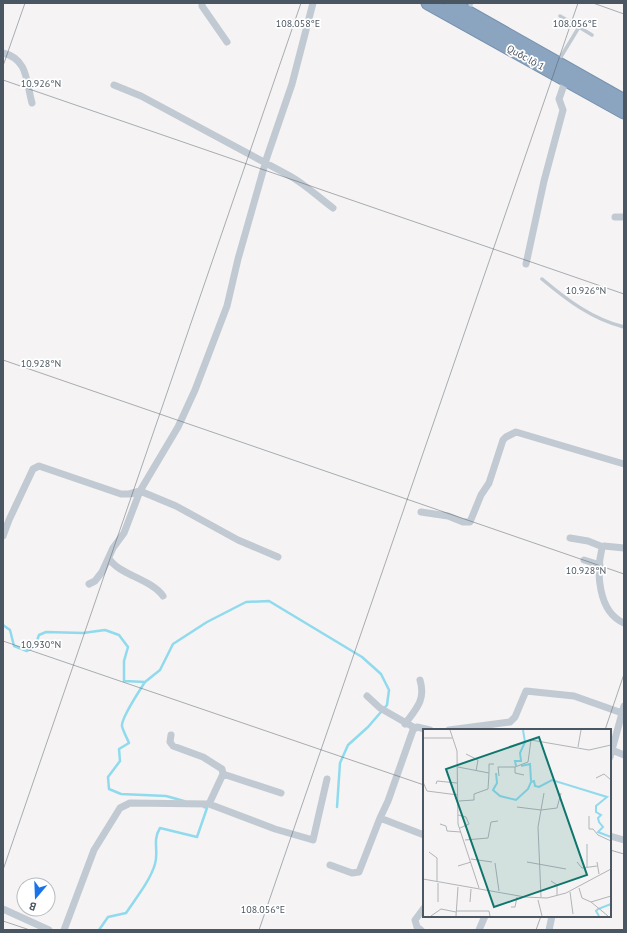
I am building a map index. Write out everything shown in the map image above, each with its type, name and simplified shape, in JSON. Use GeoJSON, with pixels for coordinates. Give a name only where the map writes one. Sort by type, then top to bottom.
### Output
{"type":"FeatureCollection","features":[{"type":"Feature","properties":{"kind":"highway","name":"Quốc lộ 1"},"geometry":{"type":"LineString","coordinates":[[428,3],[467,12],[566,79],[624,112]]}},
{"type":"Feature","properties":{"kind":"highway","name":"Quốc lộ 1"},"geometry":{"type":"LineString","coordinates":[[451,3],[624,100]]}},
{"type":"Feature","properties":{"kind":"street"},"geometry":{"type":"LineString","coordinates":[[202,3],[202,6],[227,42]]}},
{"type":"Feature","properties":{"kind":"street"},"geometry":{"type":"LineString","coordinates":[[88,584],[100,576],[124,533],[140,491],[178,427],[196,390],[227,306],[238,259],[266,163],[292,84],[313,3]]}},
{"type":"Feature","properties":{"kind":"street"},"geometry":{"type":"LineString","coordinates":[[3,53],[14,57],[22,64],[32,103]]}},
{"type":"Feature","properties":{"kind":"street"},"geometry":{"type":"LineString","coordinates":[[526,264],[544,181],[563,110],[559,99],[566,79]]}},
{"type":"Feature","properties":{"kind":"street"},"geometry":{"type":"LineString","coordinates":[[114,85],[141,96],[266,163],[305,185],[333,208]]}},
{"type":"Feature","properties":{"kind":"street"},"geometry":{"type":"LineString","coordinates":[[615,217],[624,217]]}},
{"type":"Feature","properties":{"kind":"street"},"geometry":{"type":"LineString","coordinates":[[421,512],[448,516],[463,522],[470,522],[481,495],[490,483],[503,440],[516,432],[624,464]]}},
{"type":"Feature","properties":{"kind":"street"},"geometry":{"type":"LineString","coordinates":[[3,536],[9,520],[36,466],[121,494],[129,494],[140,491],[176,506],[238,540],[278,557]]}},
{"type":"Feature","properties":{"kind":"street"},"geometry":{"type":"LineString","coordinates":[[570,538],[588,541],[603,547],[624,548]]}},
{"type":"Feature","properties":{"kind":"street"},"geometry":{"type":"LineString","coordinates":[[603,547],[600,564],[600,581],[607,606],[615,616],[624,623]]}},
{"type":"Feature","properties":{"kind":"street"},"geometry":{"type":"LineString","coordinates":[[109,558],[118,566],[157,588],[163,596]]}},
{"type":"Feature","properties":{"kind":"street"},"geometry":{"type":"LineString","coordinates":[[584,560],[600,564]]}},
{"type":"Feature","properties":{"kind":"street"},"geometry":{"type":"LineString","coordinates":[[406,724],[422,700],[423,688],[420,680]]}},
{"type":"Feature","properties":{"kind":"street"},"geometry":{"type":"LineString","coordinates":[[457,729],[510,722],[515,717],[526,692],[574,696],[623,709],[611,754],[624,754]]}},
{"type":"Feature","properties":{"kind":"street"},"geometry":{"type":"LineString","coordinates":[[367,696],[380,708],[406,724],[415,728],[420,727],[427,729]]}},
{"type":"Feature","properties":{"kind":"street"},"geometry":{"type":"LineString","coordinates":[[330,865],[352,873],[359,872],[388,801],[415,728]]}},
{"type":"Feature","properties":{"kind":"street"},"geometry":{"type":"LineString","coordinates":[[171,735],[170,742],[173,746],[202,757],[222,769],[223,774],[209,804]]}},
{"type":"Feature","properties":{"kind":"street"},"geometry":{"type":"LineString","coordinates":[[223,774],[281,793]]}},
{"type":"Feature","properties":{"kind":"street"},"geometry":{"type":"LineString","coordinates":[[64,930],[94,850],[122,806],[138,802],[209,804],[313,840],[327,779]]}},
{"type":"Feature","properties":{"kind":"street"},"geometry":{"type":"LineString","coordinates":[[380,818],[423,835]]}},
{"type":"Feature","properties":{"kind":"street"},"geometry":{"type":"LineString","coordinates":[[611,836],[624,840]]}},
{"type":"Feature","properties":{"kind":"street"},"geometry":{"type":"LineString","coordinates":[[3,909],[49,930]]}},
{"type":"Feature","properties":{"kind":"street"},"geometry":{"type":"LineString","coordinates":[[421,930],[417,927],[415,920],[423,909]]}},
{"type":"Feature","properties":{"kind":"street"},"geometry":{"type":"LineString","coordinates":[[479,930],[485,917]]}},
{"type":"Feature","properties":{"kind":"street"},"geometry":{"type":"LineString","coordinates":[[549,930],[550,917]]}},
{"type":"Feature","properties":{"kind":"lane"},"geometry":{"type":"LineString","coordinates":[[560,16],[592,35]]}},
{"type":"Feature","properties":{"kind":"lane"},"geometry":{"type":"LineString","coordinates":[[557,63],[578,27]]}},
{"type":"Feature","properties":{"kind":"lane"},"geometry":{"type":"LineString","coordinates":[[542,279],[566,299],[585,311],[624,327]]}},
{"type":"Feature","properties":{"kind":"waterway"},"geometry":{"type":"LineString","coordinates":[[3,625],[10,630],[14,646],[27,651],[35,646],[39,635],[46,632],[83,633],[105,630],[119,635],[128,647],[124,661],[124,681],[145,682],[160,670],[173,644],[207,622],[246,602],[269,601],[362,657],[381,674],[389,690],[387,705],[368,727],[348,745],[340,763],[337,807]]}},
{"type":"Feature","properties":{"kind":"waterway"},"geometry":{"type":"LineString","coordinates":[[145,682],[122,722],[122,726],[129,743],[119,749],[120,761],[108,777],[109,789],[121,794],[166,796],[184,801]]}},
{"type":"Feature","properties":{"kind":"waterway"},"geometry":{"type":"LineString","coordinates":[[99,930],[108,917],[126,913],[146,883],[155,864],[156,837],[160,828],[197,837],[207,808],[204,807]]}}]}
